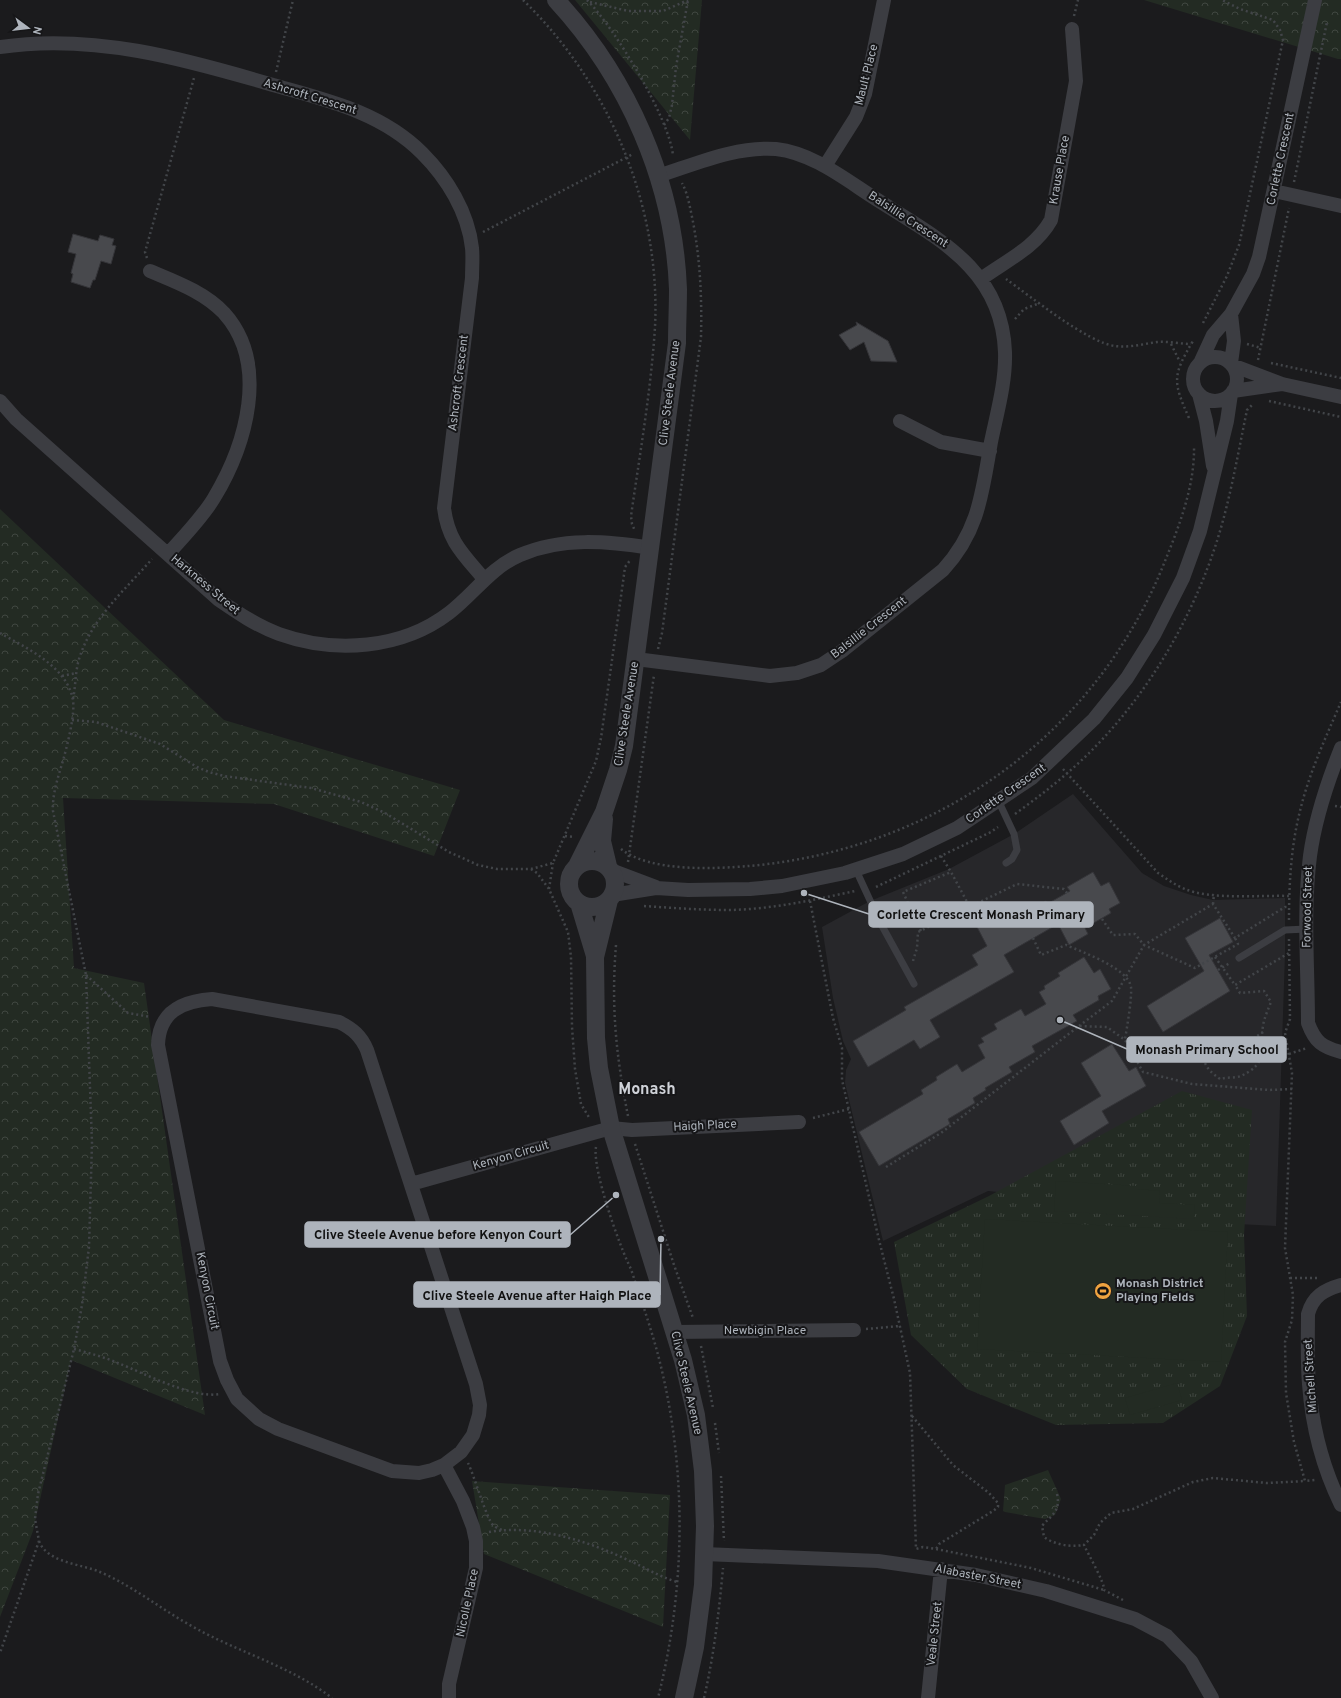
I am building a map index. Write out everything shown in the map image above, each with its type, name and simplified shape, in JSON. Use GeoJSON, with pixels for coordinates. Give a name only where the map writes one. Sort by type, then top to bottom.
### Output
{"type":"FeatureCollection","features":[{"type":"Feature","properties":{"kind":"street","name":"Clive Steele Avenue"},"geometry":{"type":"LineString","coordinates":[[556,0],[586,34],[621,89],[644,136],[658,176],[672,239],[678,288],[677,343],[624,746],[618,770],[604,812],[577,866]]}},
{"type":"Feature","properties":{"kind":"street","name":"Mault Place"},"geometry":{"type":"LineString","coordinates":[[825,166],[856,117],[865,94],[884,0]]}},
{"type":"Feature","properties":{"kind":"street","name":"Corlette Crescent"},"geometry":{"type":"LineString","coordinates":[[1201,361],[1213,335],[1231,314],[1253,274],[1259,257],[1315,0]]}},
{"type":"Feature","properties":{"kind":"street","name":"Krause Place"},"geometry":{"type":"LineString","coordinates":[[981,279],[1034,243],[1044,232],[1051,220],[1076,81],[1072,29]]}},
{"type":"Feature","properties":{"kind":"street","name":"Ashcroft Crescent"},"geometry":{"type":"LineString","coordinates":[[0,47],[16,45],[72,44],[129,49],[199,63],[349,107],[395,131],[422,153],[443,177],[460,205],[470,239],[472,278],[444,508],[446,526],[454,543],[484,579]]}},
{"type":"Feature","properties":{"kind":"street","name":"Balsillie Crescent"},"geometry":{"type":"LineString","coordinates":[[636,659],[770,676],[797,673],[821,665],[842,651],[943,570],[952,560],[974,524],[981,498],[1003,382],[1005,352],[1001,322],[989,293],[981,279],[964,258],[942,241],[825,166],[802,155],[778,149],[753,149],[730,154],[658,176]]}},
{"type":"Feature","properties":{"kind":"street"},"geometry":{"type":"LineString","coordinates":[[1274,192],[1341,206]]}},
{"type":"Feature","properties":{"kind":"street"},"geometry":{"type":"LineString","coordinates":[[150,271],[194,289],[223,312],[238,332],[243,343],[249,365],[247,413],[238,448],[231,466],[214,498],[192,528],[165,551]]}},
{"type":"Feature","properties":{"kind":"street"},"geometry":{"type":"LineString","coordinates":[[1231,314],[1234,341],[1232,364],[1237,378],[1232,393]]}},
{"type":"Feature","properties":{"kind":"street"},"geometry":{"type":"LineString","coordinates":[[1282,384],[1232,393],[1222,400],[1213,401],[1199,394],[1193,384],[1193,377],[1197,366],[1201,361],[1206,358],[1216,356],[1282,384],[1341,397]]}},
{"type":"Feature","properties":{"kind":"street","name":"Corlette Crescent"},"geometry":{"type":"LineString","coordinates":[[610,898],[656,888],[688,890],[782,886],[856,870],[903,854],[951,831],[999,802],[1032,778],[1054,759],[1094,719],[1127,678],[1154,636],[1183,578],[1206,510],[1227,422],[1232,393]]}},
{"type":"Feature","properties":{"kind":"street","name":"Corlette Crescent"},"geometry":{"type":"LineString","coordinates":[[1199,394],[1206,421],[1214,472]]}},
{"type":"Feature","properties":{"kind":"street","name":"Harkness Street"},"geometry":{"type":"LineString","coordinates":[[0,400],[16,419],[219,600],[247,619],[278,634],[294,639],[329,645],[363,645],[396,639],[411,634],[439,620],[451,611],[484,579],[519,556],[547,546],[577,541],[608,542],[651,548]]}},
{"type":"Feature","properties":{"kind":"street"},"geometry":{"type":"LineString","coordinates":[[900,421],[941,442],[990,451]]}},
{"type":"Feature","properties":{"kind":"street","name":"Forwood Street"},"geometry":{"type":"LineString","coordinates":[[1341,748],[1318,811],[1310,856],[1307,929],[1308,1024],[1314,1037],[1326,1048],[1341,1052]]}},
{"type":"Feature","properties":{"kind":"street","name":"Clive Steele Avenue"},"geometry":{"type":"LineString","coordinates":[[604,812],[602,841],[609,868]]}},
{"type":"Feature","properties":{"kind":"street"},"geometry":{"type":"LineString","coordinates":[[589,860],[596,860],[609,868],[615,880],[610,898],[604,904],[591,907],[578,903],[570,892],[569,878],[577,866],[589,860]]}},
{"type":"Feature","properties":{"kind":"street","name":"Corlette Crescent"},"geometry":{"type":"LineString","coordinates":[[609,868],[656,888]]}},
{"type":"Feature","properties":{"kind":"street","name":"Clive Steele Avenue"},"geometry":{"type":"LineString","coordinates":[[610,898],[596,957],[596,1038],[599,1068],[610,1128],[675,1332],[696,1415],[702,1464],[705,1526],[702,1585],[695,1647],[684,1698]]}},
{"type":"Feature","properties":{"kind":"street","name":"Clive Steele Avenue"},"geometry":{"type":"LineString","coordinates":[[578,903],[596,957]]}},
{"type":"Feature","properties":{"kind":"street","name":"Kenyon Circuit"},"geometry":{"type":"LineString","coordinates":[[212,999],[325,1018],[339,1022],[352,1029],[362,1039],[367,1050],[476,1384],[480,1405],[479,1415],[473,1435],[461,1452],[444,1465],[419,1473],[392,1471],[278,1429],[260,1419],[238,1399],[227,1380],[220,1361],[158,1045],[158,1037],[164,1021],[179,1006],[194,1000],[212,999]]}},
{"type":"Feature","properties":{"kind":"street","name":"Haigh Place"},"geometry":{"type":"LineString","coordinates":[[610,1128],[632,1130],[799,1122]]}},
{"type":"Feature","properties":{"kind":"street","name":"Kenyon Circuit"},"geometry":{"type":"LineString","coordinates":[[411,1184],[610,1128]]}},
{"type":"Feature","properties":{"kind":"street","name":"Michell Street"},"geometry":{"type":"LineString","coordinates":[[1338,1286],[1323,1291],[1311,1303],[1308,1314],[1309,1385],[1315,1427],[1328,1476],[1341,1505]]}},
{"type":"Feature","properties":{"kind":"street","name":"Newbigin Place"},"geometry":{"type":"LineString","coordinates":[[675,1332],[854,1330]]}},
{"type":"Feature","properties":{"kind":"street","name":"Nicolle Place"},"geometry":{"type":"LineString","coordinates":[[444,1465],[463,1501],[474,1527],[476,1541],[476,1568],[449,1684],[449,1698]]}},
{"type":"Feature","properties":{"kind":"street","name":"Alabaster Street"},"geometry":{"type":"LineString","coordinates":[[704,1554],[878,1561],[941,1569],[1046,1591],[1146,1624],[1176,1644],[1191,1661],[1212,1698]]}},
{"type":"Feature","properties":{"kind":"street","name":"Veale Street"},"geometry":{"type":"LineString","coordinates":[[928,1698],[941,1569]]}},
{"type":"Feature","properties":{"kind":"lane"},"geometry":{"type":"LineString","coordinates":[[999,802],[1014,834],[1017,850],[1012,859],[1006,863]]}},
{"type":"Feature","properties":{"kind":"lane"},"geometry":{"type":"LineString","coordinates":[[856,870],[881,924],[914,984]]}},
{"type":"Feature","properties":{"kind":"lane"},"geometry":{"type":"LineString","coordinates":[[881,924],[912,911]]}},
{"type":"Feature","properties":{"kind":"lane"},"geometry":{"type":"LineString","coordinates":[[1238,958],[1285,930],[1307,929]]}},
{"type":"Feature","properties":{"kind":"path"},"geometry":{"type":"LineString","coordinates":[[275,76],[293,0]]}},
{"type":"Feature","properties":{"kind":"path"},"geometry":{"type":"LineString","coordinates":[[523,0],[554,33],[580,67],[608,114],[627,158],[641,201],[648,236],[655,301],[650,374],[632,516],[632,524],[635,531],[630,534]]}},
{"type":"Feature","properties":{"kind":"path"},"geometry":{"type":"LineString","coordinates":[[588,1],[628,11],[664,11],[688,0]]}},
{"type":"Feature","properties":{"kind":"path"},"geometry":{"type":"LineString","coordinates":[[664,125],[669,118],[672,105],[676,67],[688,0]]}},
{"type":"Feature","properties":{"kind":"path"},"geometry":{"type":"LineString","coordinates":[[1202,325],[1228,276],[1239,245],[1283,40],[1280,30],[1273,20],[1240,9],[1222,0]]}},
{"type":"Feature","properties":{"kind":"path"},"geometry":{"type":"LineString","coordinates":[[588,1],[633,64],[664,125],[672,146],[673,159],[678,159]]}},
{"type":"Feature","properties":{"kind":"path"},"geometry":{"type":"LineString","coordinates":[[145,252],[199,63]]}},
{"type":"Feature","properties":{"kind":"path"},"geometry":{"type":"LineString","coordinates":[[470,239],[627,158]]}},
{"type":"Feature","properties":{"kind":"path"},"geometry":{"type":"LineString","coordinates":[[994,270],[1091,338],[1106,344],[1123,346],[1159,342],[1171,344],[1191,344]]}},
{"type":"Feature","properties":{"kind":"path"},"geometry":{"type":"LineString","coordinates":[[1014,321],[1024,309],[1040,303]]}},
{"type":"Feature","properties":{"kind":"path"},"geometry":{"type":"LineString","coordinates":[[1190,424],[1176,387],[1176,376],[1180,363],[1195,338]]}},
{"type":"Feature","properties":{"kind":"path"},"geometry":{"type":"LineString","coordinates":[[1171,344],[1180,363]]}},
{"type":"Feature","properties":{"kind":"path"},"geometry":{"type":"LineString","coordinates":[[1258,360],[1341,378]]}},
{"type":"Feature","properties":{"kind":"path"},"geometry":{"type":"LineString","coordinates":[[1266,400],[1341,417]]}},
{"type":"Feature","properties":{"kind":"path"},"geometry":{"type":"LineString","coordinates":[[639,905],[684,909],[731,910],[810,901],[878,886],[991,832],[1067,774],[1099,742],[1146,684],[1188,613],[1214,551],[1229,497],[1247,410],[1251,404],[1258,402]]}},
{"type":"Feature","properties":{"kind":"path"},"geometry":{"type":"LineString","coordinates":[[660,672],[654,673],[629,855],[658,864],[696,868],[731,868],[782,863],[817,857],[858,846],[914,825],[982,787],[1030,750],[1080,702],[1114,656],[1145,606],[1173,543],[1190,484],[1194,443]]}},
{"type":"Feature","properties":{"kind":"path"},"geometry":{"type":"LineString","coordinates":[[165,551],[101,617],[86,643],[76,673],[72,720],[54,795],[53,811],[86,975],[92,1143],[89,1247],[84,1293],[74,1349],[38,1494],[35,1519],[39,1541],[46,1551],[59,1560],[97,1571],[125,1583],[196,1629],[308,1682],[332,1698]]}},
{"type":"Feature","properties":{"kind":"path"},"geometry":{"type":"LineString","coordinates":[[549,889],[553,863],[599,751],[622,582],[625,567],[632,557]]}},
{"type":"Feature","properties":{"kind":"path"},"geometry":{"type":"LineString","coordinates":[[0,633],[34,653],[61,676],[73,699]]}},
{"type":"Feature","properties":{"kind":"path"},"geometry":{"type":"LineString","coordinates":[[61,676],[76,673]]}},
{"type":"Feature","properties":{"kind":"path"},"geometry":{"type":"LineString","coordinates":[[1305,1481],[1294,1442],[1286,1392],[1285,1342],[1292,1320],[1293,1295],[1285,1248],[1292,1089],[1292,1067],[1285,1033],[1290,1019],[1289,896],[1294,842],[1299,813],[1319,756],[1341,702]]}},
{"type":"Feature","properties":{"kind":"path"},"geometry":{"type":"LineString","coordinates":[[72,720],[96,722],[160,744],[197,767],[209,772],[224,776],[311,788],[360,802],[385,813],[449,852],[478,865],[497,869],[531,869],[553,863]]}},
{"type":"Feature","properties":{"kind":"path"},"geometry":{"type":"LineString","coordinates":[[1054,759],[1158,873],[1185,889],[1214,894],[1289,896]]}},
{"type":"Feature","properties":{"kind":"path"},"geometry":{"type":"LineString","coordinates":[[941,856],[979,924]]}},
{"type":"Feature","properties":{"kind":"path"},"geometry":{"type":"LineString","coordinates":[[531,869],[537,873],[549,889],[569,938],[571,956],[573,1041],[581,1104],[590,1119],[586,1123]]}},
{"type":"Feature","properties":{"kind":"path"},"geometry":{"type":"LineString","coordinates":[[912,911],[903,892],[951,872]]}},
{"type":"Feature","properties":{"kind":"path"},"geometry":{"type":"LineString","coordinates":[[904,966],[913,962],[917,948],[918,932],[1017,884],[1064,889],[1067,893]]}},
{"type":"Feature","properties":{"kind":"path"},"geometry":{"type":"LineString","coordinates":[[1102,919],[1113,935],[1135,934],[1144,945],[1196,968],[1238,944],[1213,904],[1214,894]]}},
{"type":"Feature","properties":{"kind":"path"},"geometry":{"type":"LineString","coordinates":[[810,901],[833,1018],[842,1048],[842,1080],[910,1373],[916,1550],[923,1547],[936,1549],[1032,1568],[1104,1590],[1123,1600],[1126,1606],[1124,1616]]}},
{"type":"Feature","properties":{"kind":"path"},"geometry":{"type":"LineString","coordinates":[[886,1167],[941,1134],[1112,1002],[1144,945],[1213,904]]}},
{"type":"Feature","properties":{"kind":"path"},"geometry":{"type":"LineString","coordinates":[[1235,938],[1285,907],[1289,907]]}},
{"type":"Feature","properties":{"kind":"path"},"geometry":{"type":"LineString","coordinates":[[1033,938],[1041,955],[1066,945],[1094,957],[1126,977],[1131,987],[1125,1040]]}},
{"type":"Feature","properties":{"kind":"path"},"geometry":{"type":"LineString","coordinates":[[617,943],[614,974],[615,1032],[618,1065],[628,1117]]}},
{"type":"Feature","properties":{"kind":"path"},"geometry":{"type":"LineString","coordinates":[[1235,985],[1289,952]]}},
{"type":"Feature","properties":{"kind":"path"},"geometry":{"type":"LineString","coordinates":[[1216,957],[1240,993],[1264,991],[1271,1002],[1263,1026],[1263,1032],[1263,1056],[1254,1067],[1240,1077],[1228,1076],[1220,1079],[1208,1070],[1204,1058],[1206,1047],[1213,1040],[1246,1044],[1263,1032]]}},
{"type":"Feature","properties":{"kind":"path"},"geometry":{"type":"LineString","coordinates":[[1218,970],[1238,958]]}},
{"type":"Feature","properties":{"kind":"path"},"geometry":{"type":"LineString","coordinates":[[86,975],[128,1013],[156,1017]]}},
{"type":"Feature","properties":{"kind":"path"},"geometry":{"type":"LineString","coordinates":[[1079,1026],[1108,1026],[1125,1040],[1143,1072],[1192,1084],[1269,1090],[1292,1089]]}},
{"type":"Feature","properties":{"kind":"path"},"geometry":{"type":"LineString","coordinates":[[799,1122],[849,1108]]}},
{"type":"Feature","properties":{"kind":"path"},"geometry":{"type":"LineString","coordinates":[[596,1145],[594,1156],[596,1166],[625,1258],[631,1269],[658,1354],[677,1453],[680,1495],[677,1582],[665,1672],[658,1698]]}},
{"type":"Feature","properties":{"kind":"path"},"geometry":{"type":"LineString","coordinates":[[636,1147],[694,1322]]}},
{"type":"Feature","properties":{"kind":"path"},"geometry":{"type":"LineString","coordinates":[[1290,1278],[1330,1278],[1338,1286]]}},
{"type":"Feature","properties":{"kind":"path"},"geometry":{"type":"LineString","coordinates":[[854,1330],[900,1326]]}},
{"type":"Feature","properties":{"kind":"path"},"geometry":{"type":"LineString","coordinates":[[912,1416],[953,1464],[989,1493],[998,1503],[998,1507],[993,1511],[939,1544],[936,1549]]}},
{"type":"Feature","properties":{"kind":"path"},"geometry":{"type":"LineString","coordinates":[[466,1459],[479,1488],[489,1519],[493,1525],[502,1530]]}},
{"type":"Feature","properties":{"kind":"path"},"geometry":{"type":"LineString","coordinates":[[1057,1494],[1055,1513],[1042,1526],[1044,1537],[1052,1542],[1073,1546],[1084,1545],[1094,1535],[1100,1523],[1111,1513],[1133,1509],[1193,1482],[1213,1478],[1267,1483],[1320,1480],[1328,1476]]}},
{"type":"Feature","properties":{"kind":"path"},"geometry":{"type":"LineString","coordinates":[[0,1653],[39,1541]]}},
{"type":"Feature","properties":{"kind":"path"},"geometry":{"type":"LineString","coordinates":[[1084,1545],[1092,1564],[1104,1583],[1104,1590]]}},
{"type":"Feature","properties":{"kind":"path"},"geometry":{"type":"LineString","coordinates":[[704,1698],[710,1673],[719,1614],[723,1568]]}},
{"type":"Feature","properties":{"kind":"shaded area"},"geometry":{"type":"Polygon","coordinates":[[[1073,794],[1142,873],[1164,886],[1191,895],[1213,900],[1285,898],[1285,954],[1276,1226],[1238,1224],[1046,1197],[988,1191],[883,1241],[845,1083],[846,1070],[851,1059],[843,1041],[833,998],[822,927],[870,901],[949,869],[1014,834],[1073,794]]]}},
{"type":"Feature","properties":{"kind":"green space"},"geometry":{"type":"Polygon","coordinates":[[[575,0],[702,0],[690,140],[575,0]]]}},
{"type":"Feature","properties":{"kind":"green space"},"geometry":{"type":"Polygon","coordinates":[[[1144,0],[1341,0],[1341,59],[1338,59],[1144,0]]]}},
{"type":"Feature","properties":{"kind":"green space"},"geometry":{"type":"Polygon","coordinates":[[[0,509],[224,720],[460,790],[434,856],[274,804],[63,798],[74,968],[144,983],[205,1415],[71,1360],[33,1531],[0,1617],[0,509]]]}},
{"type":"Feature","properties":{"kind":"green space"},"geometry":{"type":"Polygon","coordinates":[[[1182,1091],[1252,1110],[1244,1235],[1247,1316],[1220,1386],[1163,1423],[1056,1425],[967,1389],[911,1335],[894,1242],[989,1196],[1182,1091]]]}},
{"type":"Feature","properties":{"kind":"green space"},"geometry":{"type":"Polygon","coordinates":[[[1056,1181],[1137,1186],[1137,1189],[1160,1191],[1159,1203],[1195,1205],[1194,1219],[1054,1211],[1056,1181]]]}},
{"type":"Feature","properties":{"kind":"green space","name":"Monash District Playing Fields"},"geometry":{"type":"Polygon","coordinates":[[[985,1219],[1228,1232],[1221,1362],[977,1349],[985,1219]]]}},
{"type":"Feature","properties":{"kind":"green space"},"geometry":{"type":"Polygon","coordinates":[[[1177,1383],[1182,1400],[1130,1415],[1125,1398],[1177,1383]]]}},
{"type":"Feature","properties":{"kind":"green space"},"geometry":{"type":"Polygon","coordinates":[[[1048,1470],[1061,1499],[1055,1515],[1045,1519],[1003,1511],[1005,1485],[1048,1470]]]}},
{"type":"Feature","properties":{"kind":"green space"},"geometry":{"type":"Polygon","coordinates":[[[472,1481],[670,1495],[663,1627],[484,1554],[472,1481]]]}},
{"type":"Feature","properties":{"kind":"building"},"geometry":{"type":"Polygon","coordinates":[[[73,234],[98,241],[100,235],[114,239],[112,245],[116,246],[111,264],[101,261],[95,280],[93,280],[90,288],[71,282],[73,274],[71,273],[76,254],[68,252],[73,234]]]}},
{"type":"Feature","properties":{"kind":"building"},"geometry":{"type":"Polygon","coordinates":[[[856,322],[888,341],[897,362],[871,361],[864,342],[850,350],[839,335],[857,325],[856,322]]]}},
{"type":"Feature","properties":{"kind":"building"},"geometry":{"type":"Polygon","coordinates":[[[1093,872],[1101,886],[1109,882],[1120,903],[1109,909],[1111,913],[1085,928],[1088,934],[1069,945],[1058,924],[1004,955],[1014,972],[930,1020],[940,1037],[920,1049],[914,1040],[868,1067],[853,1041],[906,1010],[904,1007],[978,965],[972,955],[987,946],[976,925],[999,913],[1004,922],[1033,906],[1034,908],[1046,901],[1047,904],[1070,891],[1067,887],[1093,872]]]}},
{"type":"Feature","properties":{"kind":"building"},"geometry":{"type":"Polygon","coordinates":[[[1220,918],[1233,942],[1209,955],[1230,991],[1163,1032],[1147,1006],[1204,971],[1185,938],[1220,918]]]}},
{"type":"Feature","properties":{"kind":"building"},"geometry":{"type":"Polygon","coordinates":[[[1084,957],[1094,973],[1100,969],[1111,989],[1098,996],[1099,1000],[1073,1015],[1077,1021],[1032,1046],[1035,1052],[1009,1067],[1012,1072],[985,1088],[986,1090],[973,1098],[975,1103],[948,1119],[950,1124],[879,1166],[859,1132],[923,1094],[921,1090],[937,1080],[936,1077],[957,1064],[962,1072],[985,1058],[978,1045],[984,1042],[981,1038],[997,1029],[994,1024],[1021,1009],[1025,1016],[1046,1004],[1039,992],[1045,989],[1044,986],[1060,976],[1058,973],[1084,957]]]}},
{"type":"Feature","properties":{"kind":"building"},"geometry":{"type":"Polygon","coordinates":[[[1112,1044],[1129,1071],[1136,1067],[1146,1086],[1102,1111],[1109,1123],[1074,1145],[1060,1121],[1101,1096],[1081,1063],[1112,1044]]]}},
{"type":"Feature","properties":{"kind":"place","name":"Corlette Crescent Monash Primary"},"geometry":{"type":"Point","coordinates":[804,893]}},
{"type":"Feature","properties":{"kind":"place","name":"Monash Primary School"},"geometry":{"type":"Point","coordinates":[1060,1020]}},
{"type":"Feature","properties":{"kind":"place","name":"Clive Steele Avenue before Kenyon Court"},"geometry":{"type":"Point","coordinates":[616,1195]}},
{"type":"Feature","properties":{"kind":"place","name":"Clive Steele Avenue after Haigh Place"},"geometry":{"type":"Point","coordinates":[661,1239]}},
{"type":"Feature","properties":{"kind":"place","name":"Monash District Playing Fields"},"geometry":{"type":"Point","coordinates":[1103,1291]}},
{"type":"Feature","properties":{"kind":"district","name":"Monash"},"geometry":{"type":"Point","coordinates":[647,1090]}}]}
